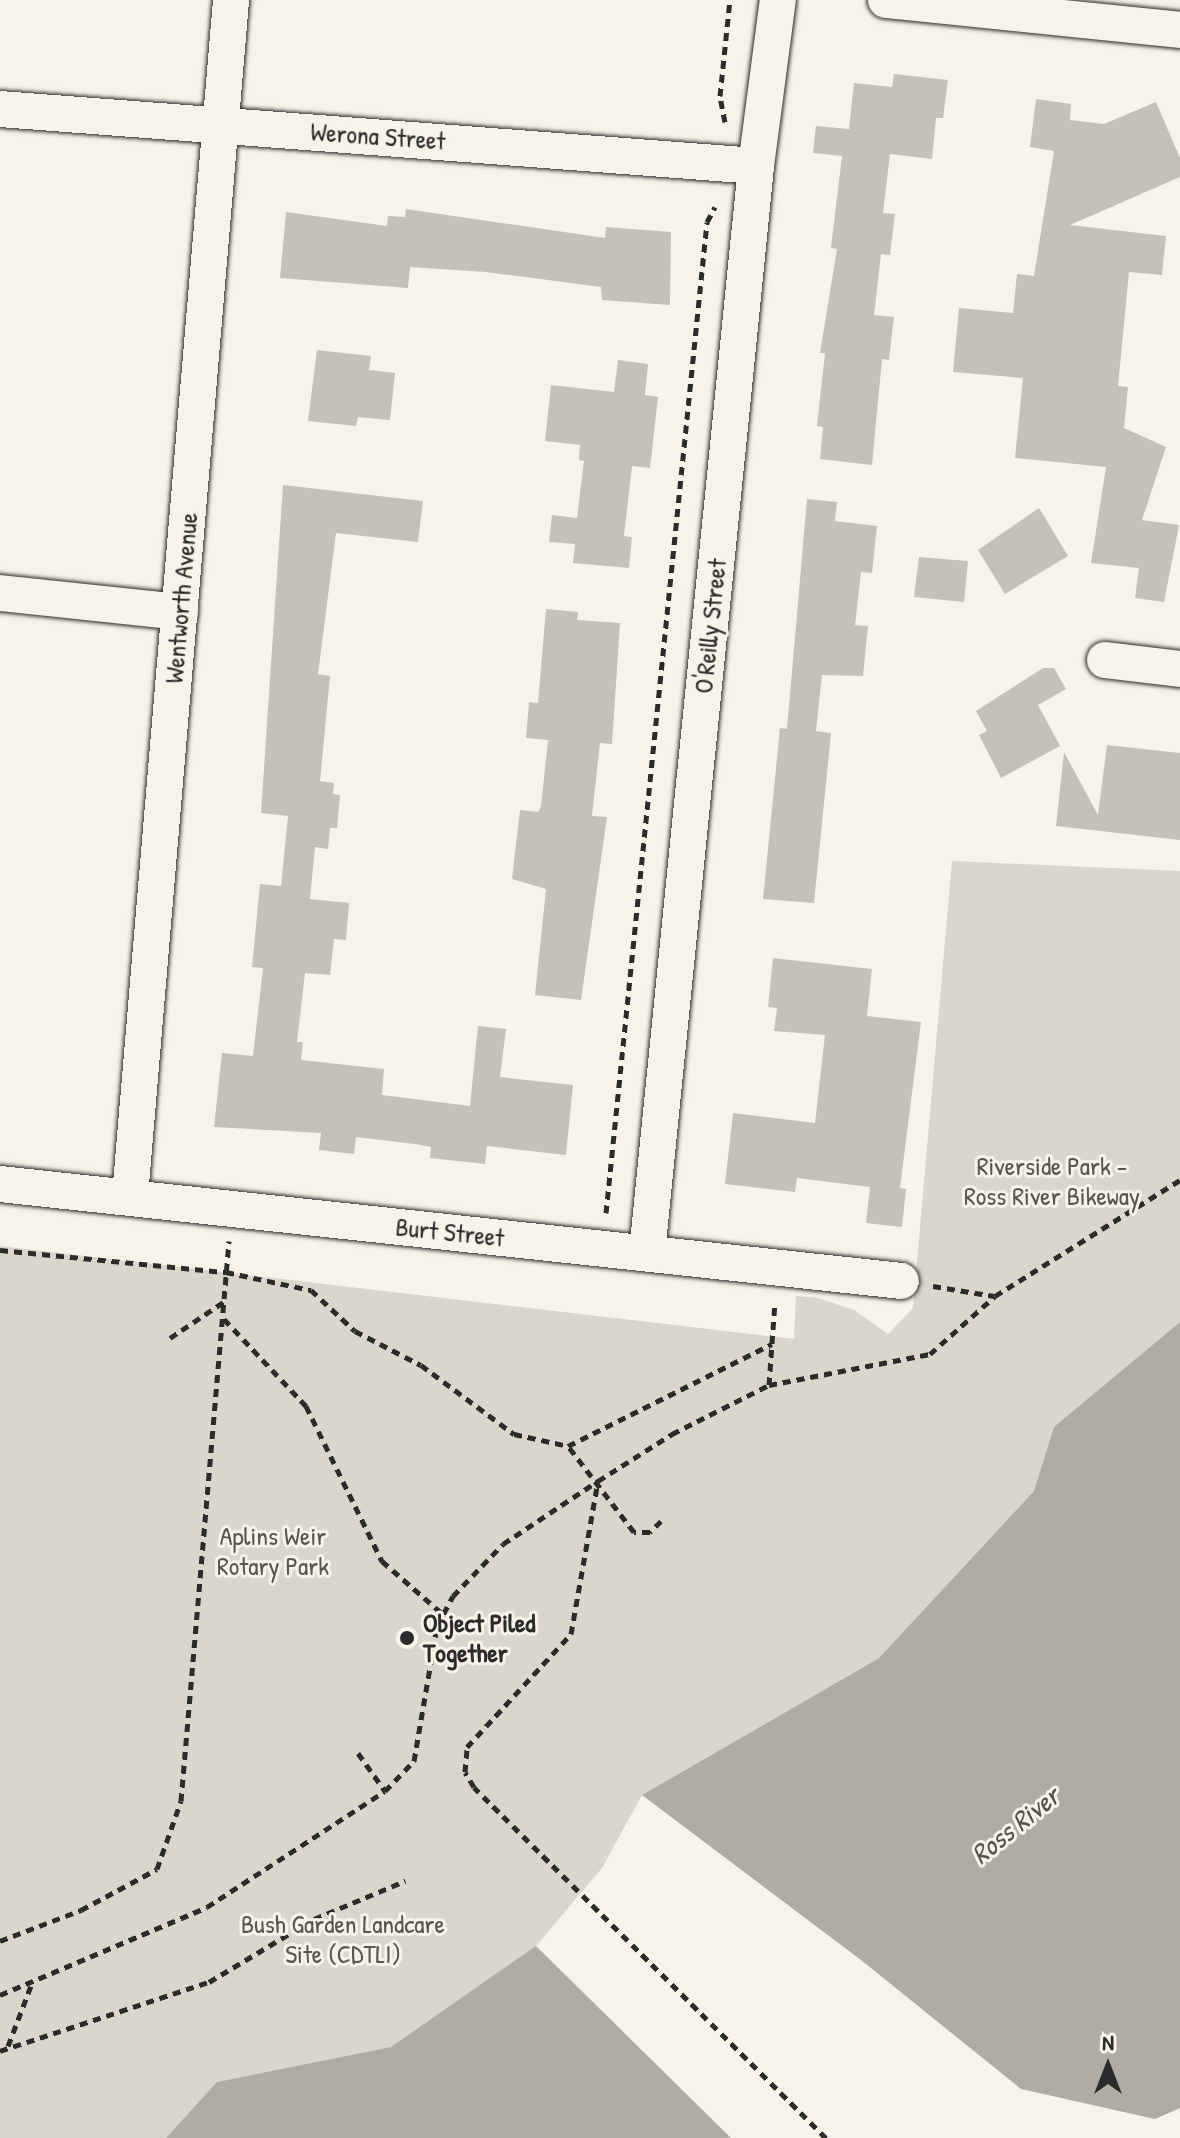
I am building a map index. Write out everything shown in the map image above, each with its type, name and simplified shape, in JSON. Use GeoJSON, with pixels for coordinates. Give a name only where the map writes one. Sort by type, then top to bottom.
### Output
{"type":"FeatureCollection","features":[{"type":"Feature","properties":{"kind":"street","name":"Wentworth Avenue"},"geometry":{"type":"LineString","coordinates":[[130,1196],[231,0]]}},
{"type":"Feature","properties":{"kind":"street","name":"O'Reilly Street"},"geometry":{"type":"LineString","coordinates":[[647,1253],[739,164],[778,0]]}},
{"type":"Feature","properties":{"kind":"street"},"geometry":{"type":"LineString","coordinates":[[886,0],[1180,30]]}},
{"type":"Feature","properties":{"kind":"street","name":"Werona Street"},"geometry":{"type":"LineString","coordinates":[[0,109],[739,164]]}},
{"type":"Feature","properties":{"kind":"street"},"geometry":{"type":"LineString","coordinates":[[0,593],[180,612]]}},
{"type":"Feature","properties":{"kind":"street"},"geometry":{"type":"LineString","coordinates":[[1105,660],[1180,669]]}},
{"type":"Feature","properties":{"kind":"street","name":"Burt Street"},"geometry":{"type":"LineString","coordinates":[[0,1184],[901,1281]]}},
{"type":"Feature","properties":{"kind":"path"},"geometry":{"type":"LineString","coordinates":[[606,1213],[707,222],[739,164],[725,127],[720,96],[730,0]]}},
{"type":"Feature","properties":{"kind":"path"},"geometry":{"type":"LineString","coordinates":[[0,1995],[207,1907],[385,1791],[414,1761],[437,1626],[453,1596],[503,1544],[672,1434],[769,1385],[930,1354],[995,1296],[1180,1180]]}},
{"type":"Feature","properties":{"kind":"path"},"geometry":{"type":"LineString","coordinates":[[0,1941],[81,1910],[157,1869],[181,1801],[232,1209]]}},
{"type":"Feature","properties":{"kind":"path"},"geometry":{"type":"LineString","coordinates":[[0,1250],[226,1272],[311,1290],[355,1331],[421,1365],[514,1434],[568,1446],[598,1481],[634,1532],[650,1532],[661,1521]]}},
{"type":"Feature","properties":{"kind":"path"},"geometry":{"type":"LineString","coordinates":[[769,1385],[778,1268]]}},
{"type":"Feature","properties":{"kind":"path"},"geometry":{"type":"LineString","coordinates":[[901,1281],[995,1296]]}},
{"type":"Feature","properties":{"kind":"path"},"geometry":{"type":"LineString","coordinates":[[170,1338],[225,1301]]}},
{"type":"Feature","properties":{"kind":"path"},"geometry":{"type":"LineString","coordinates":[[223,1319],[256,1348],[306,1406],[382,1561],[444,1615]]}},
{"type":"Feature","properties":{"kind":"path"},"geometry":{"type":"LineString","coordinates":[[568,1446],[772,1344]]}},
{"type":"Feature","properties":{"kind":"path"},"geometry":{"type":"LineString","coordinates":[[598,1481],[571,1634],[467,1747],[465,1772],[474,1787],[826,2138]]}},
{"type":"Feature","properties":{"kind":"path"},"geometry":{"type":"LineString","coordinates":[[358,1753],[385,1791]]}},
{"type":"Feature","properties":{"kind":"path"},"geometry":{"type":"LineString","coordinates":[[0,2051],[209,1982],[314,1919],[405,1881]]}},
{"type":"Feature","properties":{"kind":"path"},"geometry":{"type":"LineString","coordinates":[[8,2046],[32,1982]]}},
{"type":"Feature","properties":{"kind":"green space","name":"Aplins Weir Rotary Park"},"geometry":{"type":"Polygon","coordinates":[[[952,861],[1180,871],[1180,1322],[1055,1427],[1034,1491],[879,1658],[642,1795],[602,1868],[536,1946],[464,2001],[391,2047],[218,2082],[166,2138],[0,2138],[0,1246],[794,1339],[796,1296],[818,1298],[854,1310],[888,1334],[913,1308],[952,861]]]}},
{"type":"Feature","properties":{"kind":"water","name":"Ross River"},"geometry":{"type":"Polygon","coordinates":[[[1180,1322],[1180,2108],[1155,2119],[1021,2089],[861,1960],[642,1795],[879,1658],[1034,1491],[1054,1427],[1180,1322]]]}},
{"type":"Feature","properties":{"kind":"water"},"geometry":{"type":"Polygon","coordinates":[[[536,1946],[731,2138],[166,2138],[217,2082],[391,2047],[536,1946]]]}},
{"type":"Feature","properties":{"kind":"building"},"geometry":{"type":"Polygon","coordinates":[[[894,74],[948,80],[943,118],[936,118],[932,159],[890,154],[883,213],[895,214],[890,255],[881,254],[874,315],[894,317],[889,360],[882,359],[872,465],[820,459],[823,427],[817,426],[825,353],[820,353],[837,249],[831,248],[842,156],[813,153],[816,126],[849,129],[854,83],[892,87],[894,74]]]}},
{"type":"Feature","properties":{"kind":"building"},"geometry":{"type":"Polygon","coordinates":[[[1036,99],[1071,104],[1070,120],[1104,124],[1156,102],[1180,158],[1180,177],[1070,225],[1166,236],[1162,275],[1129,272],[1118,386],[1128,387],[1124,428],[1166,447],[1142,520],[1179,525],[1164,602],[1135,598],[1139,568],[1091,563],[1106,467],[1015,458],[1023,378],[953,372],[959,308],[1013,313],[1017,274],[1034,276],[1054,151],[1030,147],[1036,99]]]}},
{"type":"Feature","properties":{"kind":"building"},"geometry":{"type":"Polygon","coordinates":[[[406,209],[605,238],[606,227],[671,232],[670,305],[602,300],[601,287],[486,272],[410,267],[408,288],[280,278],[286,212],[387,226],[388,216],[405,217],[406,209]]]}},
{"type":"Feature","properties":{"kind":"building"},"geometry":{"type":"Polygon","coordinates":[[[317,350],[371,356],[369,370],[395,373],[390,420],[358,417],[356,426],[308,421],[317,350]]]}},
{"type":"Feature","properties":{"kind":"building"},"geometry":{"type":"Polygon","coordinates":[[[618,360],[648,364],[645,395],[658,397],[650,468],[632,466],[624,536],[632,537],[629,568],[573,563],[575,544],[549,542],[552,515],[577,518],[584,461],[579,460],[580,445],[545,441],[551,385],[614,392],[618,360]]]}},
{"type":"Feature","properties":{"kind":"building"},"geometry":{"type":"Polygon","coordinates":[[[283,485],[423,501],[418,542],[336,533],[318,674],[330,676],[320,781],[334,783],[333,794],[340,795],[337,828],[330,828],[328,849],[315,847],[310,899],[349,903],[346,940],[334,939],[330,975],[305,973],[297,1042],[303,1042],[301,1060],[384,1069],[382,1095],[470,1106],[478,1026],[506,1029],[500,1077],[573,1085],[566,1155],[487,1146],[485,1164],[430,1158],[431,1147],[356,1137],[354,1154],[319,1150],[321,1133],[214,1127],[222,1053],[253,1056],[263,968],[252,967],[260,884],[281,886],[288,816],[261,813],[283,485]]]}},
{"type":"Feature","properties":{"kind":"building"},"geometry":{"type":"Polygon","coordinates":[[[807,499],[837,502],[835,521],[877,526],[872,573],[861,572],[855,625],[868,626],[863,676],[822,675],[816,731],[831,733],[814,903],[763,899],[780,728],[787,729],[807,499]]]}},
{"type":"Feature","properties":{"kind":"building"},"geometry":{"type":"Polygon","coordinates":[[[1039,508],[1068,556],[1005,594],[978,550],[1039,508]]]}},
{"type":"Feature","properties":{"kind":"building"},"geometry":{"type":"Polygon","coordinates":[[[919,557],[968,561],[964,602],[914,597],[919,557]]]}},
{"type":"Feature","properties":{"kind":"building"},"geometry":{"type":"Polygon","coordinates":[[[546,609],[578,612],[577,620],[620,623],[612,744],[600,743],[592,816],[607,817],[581,1000],[535,995],[546,889],[512,879],[520,810],[538,812],[541,806],[548,740],[526,738],[529,702],[538,703],[546,609]]]}},
{"type":"Feature","properties":{"kind":"building"},"geometry":{"type":"Polygon","coordinates":[[[1043,668],[1054,668],[1066,689],[1038,705],[1060,746],[1001,778],[979,735],[987,731],[976,711],[1043,668]]]}},
{"type":"Feature","properties":{"kind":"building"},"geometry":{"type":"Polygon","coordinates":[[[1107,745],[1180,753],[1180,840],[1056,826],[1064,752],[1098,815],[1107,745]]]}},
{"type":"Feature","properties":{"kind":"building"},"geometry":{"type":"Polygon","coordinates":[[[773,958],[872,969],[867,1016],[921,1022],[900,1188],[906,1189],[902,1227],[866,1223],[870,1187],[797,1178],[795,1192],[725,1184],[733,1113],[815,1123],[825,1035],[774,1031],[777,1008],[768,1007],[773,958]]]}},
{"type":"Feature","properties":{"kind":"place","name":"Object Piled Together"},"geometry":{"type":"Point","coordinates":[407,1638]}},
{"type":"Feature","properties":{"kind":"park label","name":"Riverside Park - Ross River Bikeway"},"geometry":{"type":"Point","coordinates":[1052,1181]}},
{"type":"Feature","properties":{"kind":"park label","name":"Bush Garden Landcare Site (CDTLI)"},"geometry":{"type":"Point","coordinates":[343,1939]}}]}
